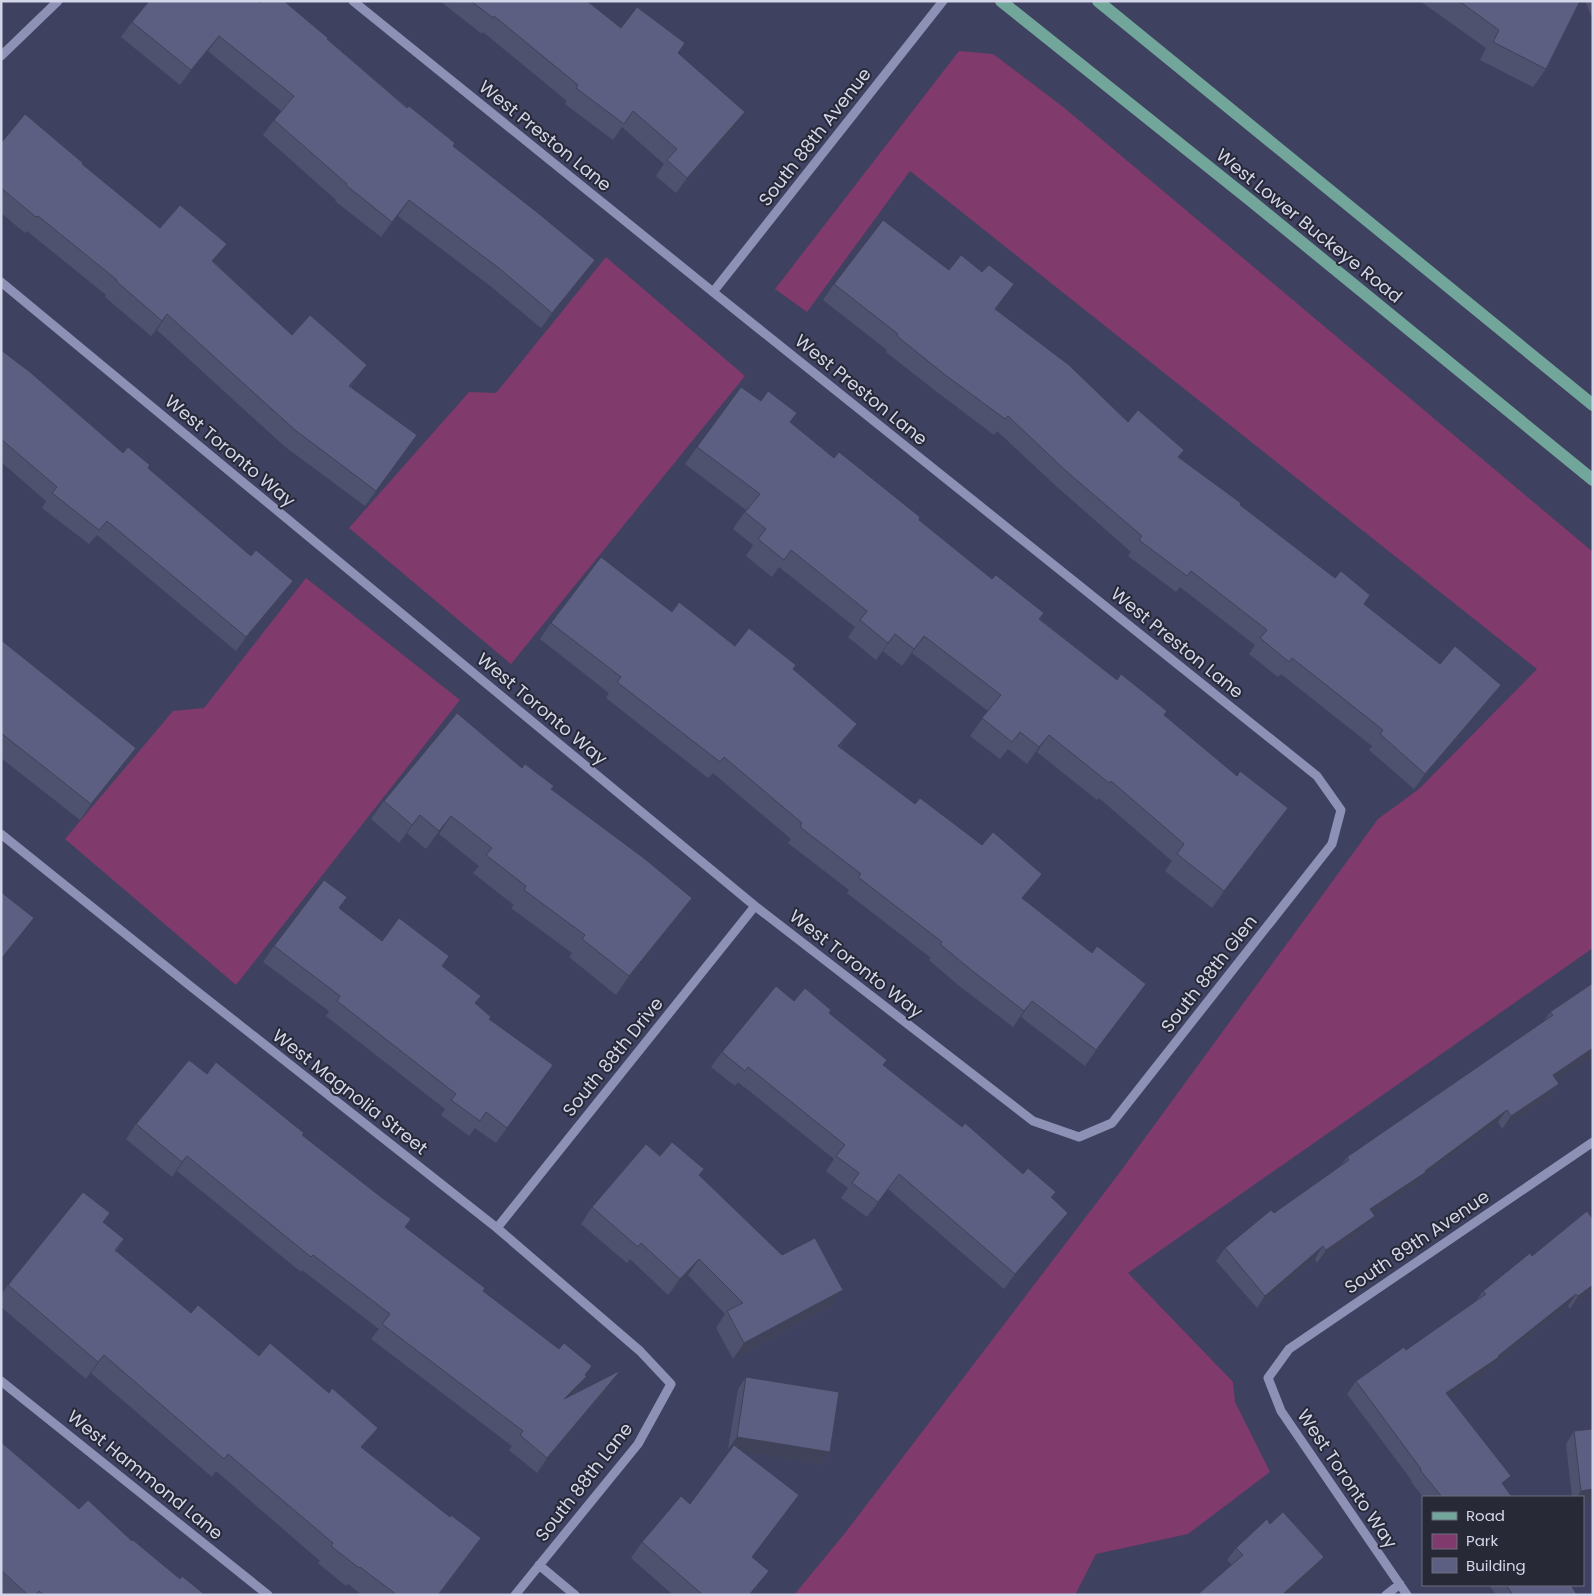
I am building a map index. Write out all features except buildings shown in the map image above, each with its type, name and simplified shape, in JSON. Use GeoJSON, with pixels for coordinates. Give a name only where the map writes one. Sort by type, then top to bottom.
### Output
{"type":"FeatureCollection","features":[{"type":"Feature","properties":{"kind":"main road","name":"West Lower Buckeye Road"},"geometry":{"type":"LineString","coordinates":[[1001,1],[1257,206],[1593,480]]}},
{"type":"Feature","properties":{"kind":"main road"},"geometry":{"type":"LineString","coordinates":[[1098,1],[1593,405]]}},
{"type":"Feature","properties":{"kind":"street"},"geometry":{"type":"LineString","coordinates":[[1,56],[58,1]]}},
{"type":"Feature","properties":{"kind":"street","name":"West Preston Lane"},"geometry":{"type":"LineString","coordinates":[[353,1],[1317,776],[1341,810]]}},
{"type":"Feature","properties":{"kind":"street","name":"South 88th Avenue"},"geometry":{"type":"LineString","coordinates":[[713,292],[943,1]]}},
{"type":"Feature","properties":{"kind":"street","name":"West Toronto Way"},"geometry":{"type":"LineString","coordinates":[[1,282],[755,906],[1032,1120],[1079,1137]]}},
{"type":"Feature","properties":{"kind":"street","name":"South 88th Glen"},"geometry":{"type":"LineString","coordinates":[[1079,1137],[1112,1124],[1332,844],[1341,810]]}},
{"type":"Feature","properties":{"kind":"street","name":"West Magnolia Street"},"geometry":{"type":"LineString","coordinates":[[1,834],[188,985],[497,1228],[640,1351],[671,1384]]}},
{"type":"Feature","properties":{"kind":"street","name":"South 88th Drive"},"geometry":{"type":"LineString","coordinates":[[497,1228],[755,906]]}},
{"type":"Feature","properties":{"kind":"street","name":"South 89th Avenue"},"geometry":{"type":"LineString","coordinates":[[1268,1378],[1289,1349],[1593,1142]]}},
{"type":"Feature","properties":{"kind":"street","name":"West Toronto Way"},"geometry":{"type":"LineString","coordinates":[[1268,1378],[1281,1411],[1407,1595]]}},
{"type":"Feature","properties":{"kind":"street","name":"West Hammond Lane"},"geometry":{"type":"LineString","coordinates":[[1,1381],[268,1595]]}},
{"type":"Feature","properties":{"kind":"street","name":"South 88th Lane"},"geometry":{"type":"LineString","coordinates":[[515,1595],[638,1444],[671,1384]]}},
{"type":"Feature","properties":{"kind":"street"},"geometry":{"type":"LineString","coordinates":[[539,1565],[575,1595]]}},
{"type":"Feature","properties":{"kind":"street"},"geometry":{"type":"LineString","coordinates":[[1386,1595],[1400,1584]]}},
{"type":"Feature","properties":{"kind":"green space"},"geometry":{"type":"Polygon","coordinates":[[[959,51],[993,54],[1062,106],[1593,552],[1593,948],[1128,1273],[1233,1382],[1235,1402],[1270,1472],[1188,1534],[1096,1554],[1075,1595],[794,1595],[845,1533],[1120,1172],[1378,819],[1419,789],[1537,669],[910,171],[807,312],[775,289],[959,51]]]}},
{"type":"Feature","properties":{"kind":"green space"},"geometry":{"type":"Polygon","coordinates":[[[606,257],[745,376],[511,664],[349,528],[469,392],[496,393],[606,257]]]}},
{"type":"Feature","properties":{"kind":"green space"},"geometry":{"type":"Polygon","coordinates":[[[306,578],[460,700],[236,985],[65,839],[173,711],[204,708],[306,578]]]}}]}
